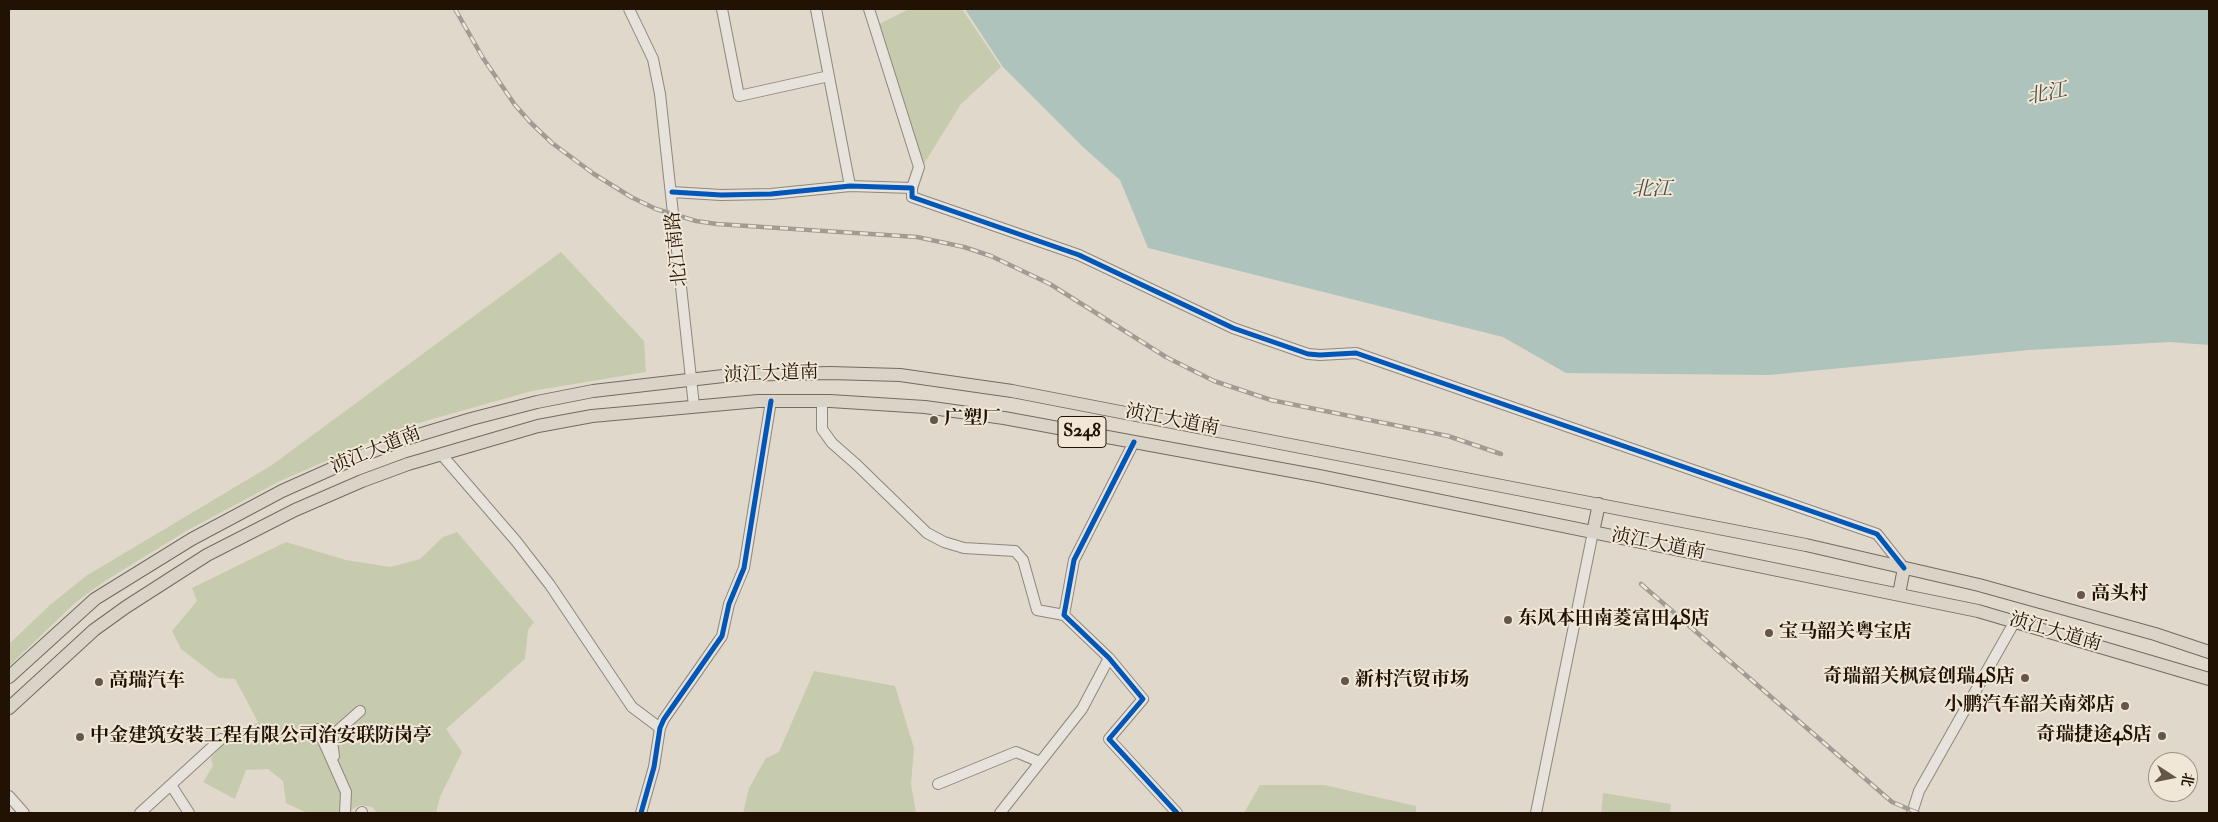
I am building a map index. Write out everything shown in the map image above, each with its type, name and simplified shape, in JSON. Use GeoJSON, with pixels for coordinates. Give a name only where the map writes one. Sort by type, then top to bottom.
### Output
{"type":"FeatureCollection","features":[{"type":"Feature","properties":{"kind":"main road","name":"浈江大道南"},"geometry":{"type":"LineString","coordinates":[[9,677],[81,610],[110,589],[225,521],[282,491],[356,458],[438,428],[537,402],[593,391],[732,375],[830,373],[900,376],[967,384],[1806,544],[1979,585],[2146,632],[2209,652]]}},
{"type":"Feature","properties":{"kind":"main road","name":"浈江大道南"},"geometry":{"type":"LineString","coordinates":[[9,708],[94,630],[126,607],[207,555],[294,510],[362,481],[502,435],[592,416],[771,401],[822,401],[925,407],[1004,418],[1319,476],[1978,611],[2209,679]]}},
{"type":"Feature","properties":{"kind":"main road","name":"浈江大道南"},"geometry":{"type":"LineString","coordinates":[[1594,532],[1599,504]]}},
{"type":"Feature","properties":{"kind":"main road"},"geometry":{"type":"LineString","coordinates":[[1899,594],[1904,568]]}},
{"type":"Feature","properties":{"kind":"street","name":"北江南路"},"geometry":{"type":"LineString","coordinates":[[629,9],[655,68],[660,94],[694,406]]}},
{"type":"Feature","properties":{"kind":"street"},"geometry":{"type":"LineString","coordinates":[[722,9],[739,96],[829,76]]}},
{"type":"Feature","properties":{"kind":"street"},"geometry":{"type":"LineString","coordinates":[[816,9],[850,186]]}},
{"type":"Feature","properties":{"kind":"street"},"geometry":{"type":"LineString","coordinates":[[869,9],[919,168],[912,188],[912,197],[1079,255],[1233,328],[1308,354],[1356,353],[1877,534],[1904,568]]}},
{"type":"Feature","properties":{"kind":"street"},"geometry":{"type":"LineString","coordinates":[[672,192],[722,195],[771,194],[850,186],[912,188]]}},
{"type":"Feature","properties":{"kind":"street"},"geometry":{"type":"LineString","coordinates":[[641,813],[654,767],[660,728],[664,719],[719,641],[729,604],[741,577],[746,558],[771,401]]}},
{"type":"Feature","properties":{"kind":"street"},"geometry":{"type":"LineString","coordinates":[[822,401],[822,429],[832,443],[858,465],[927,533],[956,546],[1015,551],[1023,560],[1037,610],[1064,615],[1108,658],[1144,699],[1109,739],[1176,813]]}},
{"type":"Feature","properties":{"kind":"street"},"geometry":{"type":"LineString","coordinates":[[1064,615],[1074,560],[1134,442]]}},
{"type":"Feature","properties":{"kind":"street"},"geometry":{"type":"LineString","coordinates":[[441,454],[516,541],[550,585],[632,707],[660,728]]}},
{"type":"Feature","properties":{"kind":"street"},"geometry":{"type":"LineString","coordinates":[[1536,813],[1594,532]]}},
{"type":"Feature","properties":{"kind":"street"},"geometry":{"type":"LineString","coordinates":[[1912,813],[1919,791],[2015,621]]}},
{"type":"Feature","properties":{"kind":"street"},"geometry":{"type":"LineString","coordinates":[[1000,813],[1082,708],[1108,658]]}},
{"type":"Feature","properties":{"kind":"street"},"geometry":{"type":"LineString","coordinates":[[335,769],[332,742],[334,734],[360,711]]}},
{"type":"Feature","properties":{"kind":"street"},"geometry":{"type":"LineString","coordinates":[[318,729],[346,792],[345,813]]}},
{"type":"Feature","properties":{"kind":"street"},"geometry":{"type":"LineString","coordinates":[[140,813],[221,739]]}},
{"type":"Feature","properties":{"kind":"street"},"geometry":{"type":"LineString","coordinates":[[938,784],[1016,752],[1040,762]]}},
{"type":"Feature","properties":{"kind":"street"},"geometry":{"type":"LineString","coordinates":[[171,785],[189,813]]}},
{"type":"Feature","properties":{"kind":"street"},"geometry":{"type":"LineString","coordinates":[[9,796],[24,813]]}},
{"type":"Feature","properties":{"kind":"green space"},"geometry":{"type":"Polygon","coordinates":[[[909,9],[962,9],[1001,67],[961,104],[922,167],[879,24],[909,9]]]}},
{"type":"Feature","properties":{"kind":"green space"},"geometry":{"type":"Polygon","coordinates":[[[561,252],[644,341],[646,372],[532,391],[399,429],[280,481],[188,530],[105,581],[76,602],[9,666],[9,644],[50,605],[86,576],[272,465],[561,252]]]}},
{"type":"Feature","properties":{"kind":"green space"},"geometry":{"type":"Polygon","coordinates":[[[457,532],[534,622],[528,630],[525,659],[446,729],[462,752],[440,797],[436,813],[377,813],[372,807],[360,805],[346,813],[307,813],[286,803],[283,781],[268,769],[246,770],[235,799],[203,782],[213,766],[211,758],[227,740],[258,722],[235,679],[219,678],[181,649],[172,631],[197,601],[192,588],[286,542],[346,560],[390,567],[420,559],[443,537],[457,532]]]}},
{"type":"Feature","properties":{"kind":"green space"},"geometry":{"type":"Polygon","coordinates":[[[814,671],[895,686],[914,748],[911,784],[916,813],[743,813],[749,788],[766,758],[779,752],[814,671]]]}},
{"type":"Feature","properties":{"kind":"green space"},"geometry":{"type":"Polygon","coordinates":[[[1260,785],[1324,785],[1416,806],[1416,813],[1244,813],[1260,785]]]}},
{"type":"Feature","properties":{"kind":"green space"},"geometry":{"type":"Polygon","coordinates":[[[1603,793],[1671,804],[1670,813],[1601,813],[1603,793]]]}},
{"type":"Feature","properties":{"kind":"water","name":"北江"},"geometry":{"type":"Polygon","coordinates":[[[965,9],[2209,9],[2209,345],[2170,342],[2029,350],[1769,375],[1566,373],[1503,337],[1148,248],[1120,180],[1082,146],[1003,67],[965,9]]]}},
{"type":"Feature","properties":{"kind":"railway"},"geometry":{"type":"LineString","coordinates":[[455,9],[483,58],[515,105],[531,123],[552,143],[594,174],[631,197],[656,209],[696,221],[717,224],[917,237],[964,247],[991,256],[1050,284],[1166,357],[1214,381],[1271,400],[1448,436],[1501,454]]}},
{"type":"Feature","properties":{"kind":"railway"},"geometry":{"type":"LineString","coordinates":[[1641,584],[1892,802],[1918,813]]}},
{"type":"Feature","properties":{"kind":"cycle path"},"geometry":{"type":"LineString","coordinates":[[672,192],[721,195],[771,194],[850,186],[912,188],[912,197],[1079,255],[1233,328],[1308,354],[1356,353],[1877,534],[1904,568]]}},
{"type":"Feature","properties":{"kind":"cycle path"},"geometry":{"type":"LineString","coordinates":[[641,813],[654,767],[660,728],[664,719],[722,636],[729,604],[744,568],[771,401]]}},
{"type":"Feature","properties":{"kind":"cycle path"},"geometry":{"type":"LineString","coordinates":[[1134,442],[1074,560],[1064,615],[1109,658],[1143,699],[1109,739],[1177,813]]}},
{"type":"Feature","properties":{"kind":"place","name":"广塑厂"},"geometry":{"type":"Point","coordinates":[934,420]}},
{"type":"Feature","properties":{"kind":"place","name":"高头村"},"geometry":{"type":"Point","coordinates":[2081,595]}},
{"type":"Feature","properties":{"kind":"place","name":"东风本田南菱富田4S店"},"geometry":{"type":"Point","coordinates":[1508,620]}},
{"type":"Feature","properties":{"kind":"place","name":"宝马韶关粤宝店"},"geometry":{"type":"Point","coordinates":[1769,633]}},
{"type":"Feature","properties":{"kind":"place","name":"奇瑞韶关枫宸创瑞4S店"},"geometry":{"type":"Point","coordinates":[2025,678]}},
{"type":"Feature","properties":{"kind":"place","name":"新村汽贸市场"},"geometry":{"type":"Point","coordinates":[1345,681]}},
{"type":"Feature","properties":{"kind":"place","name":"高瑞汽车"},"geometry":{"type":"Point","coordinates":[99,682]}},
{"type":"Feature","properties":{"kind":"place","name":"小鹏汽车韶关南郊店"},"geometry":{"type":"Point","coordinates":[2125,706]}},
{"type":"Feature","properties":{"kind":"place","name":"奇瑞捷途4S店"},"geometry":{"type":"Point","coordinates":[2162,736]}},
{"type":"Feature","properties":{"kind":"place","name":"中金建筑安装工程有限公司治安联防岗亭"},"geometry":{"type":"Point","coordinates":[80,737]}}]}
